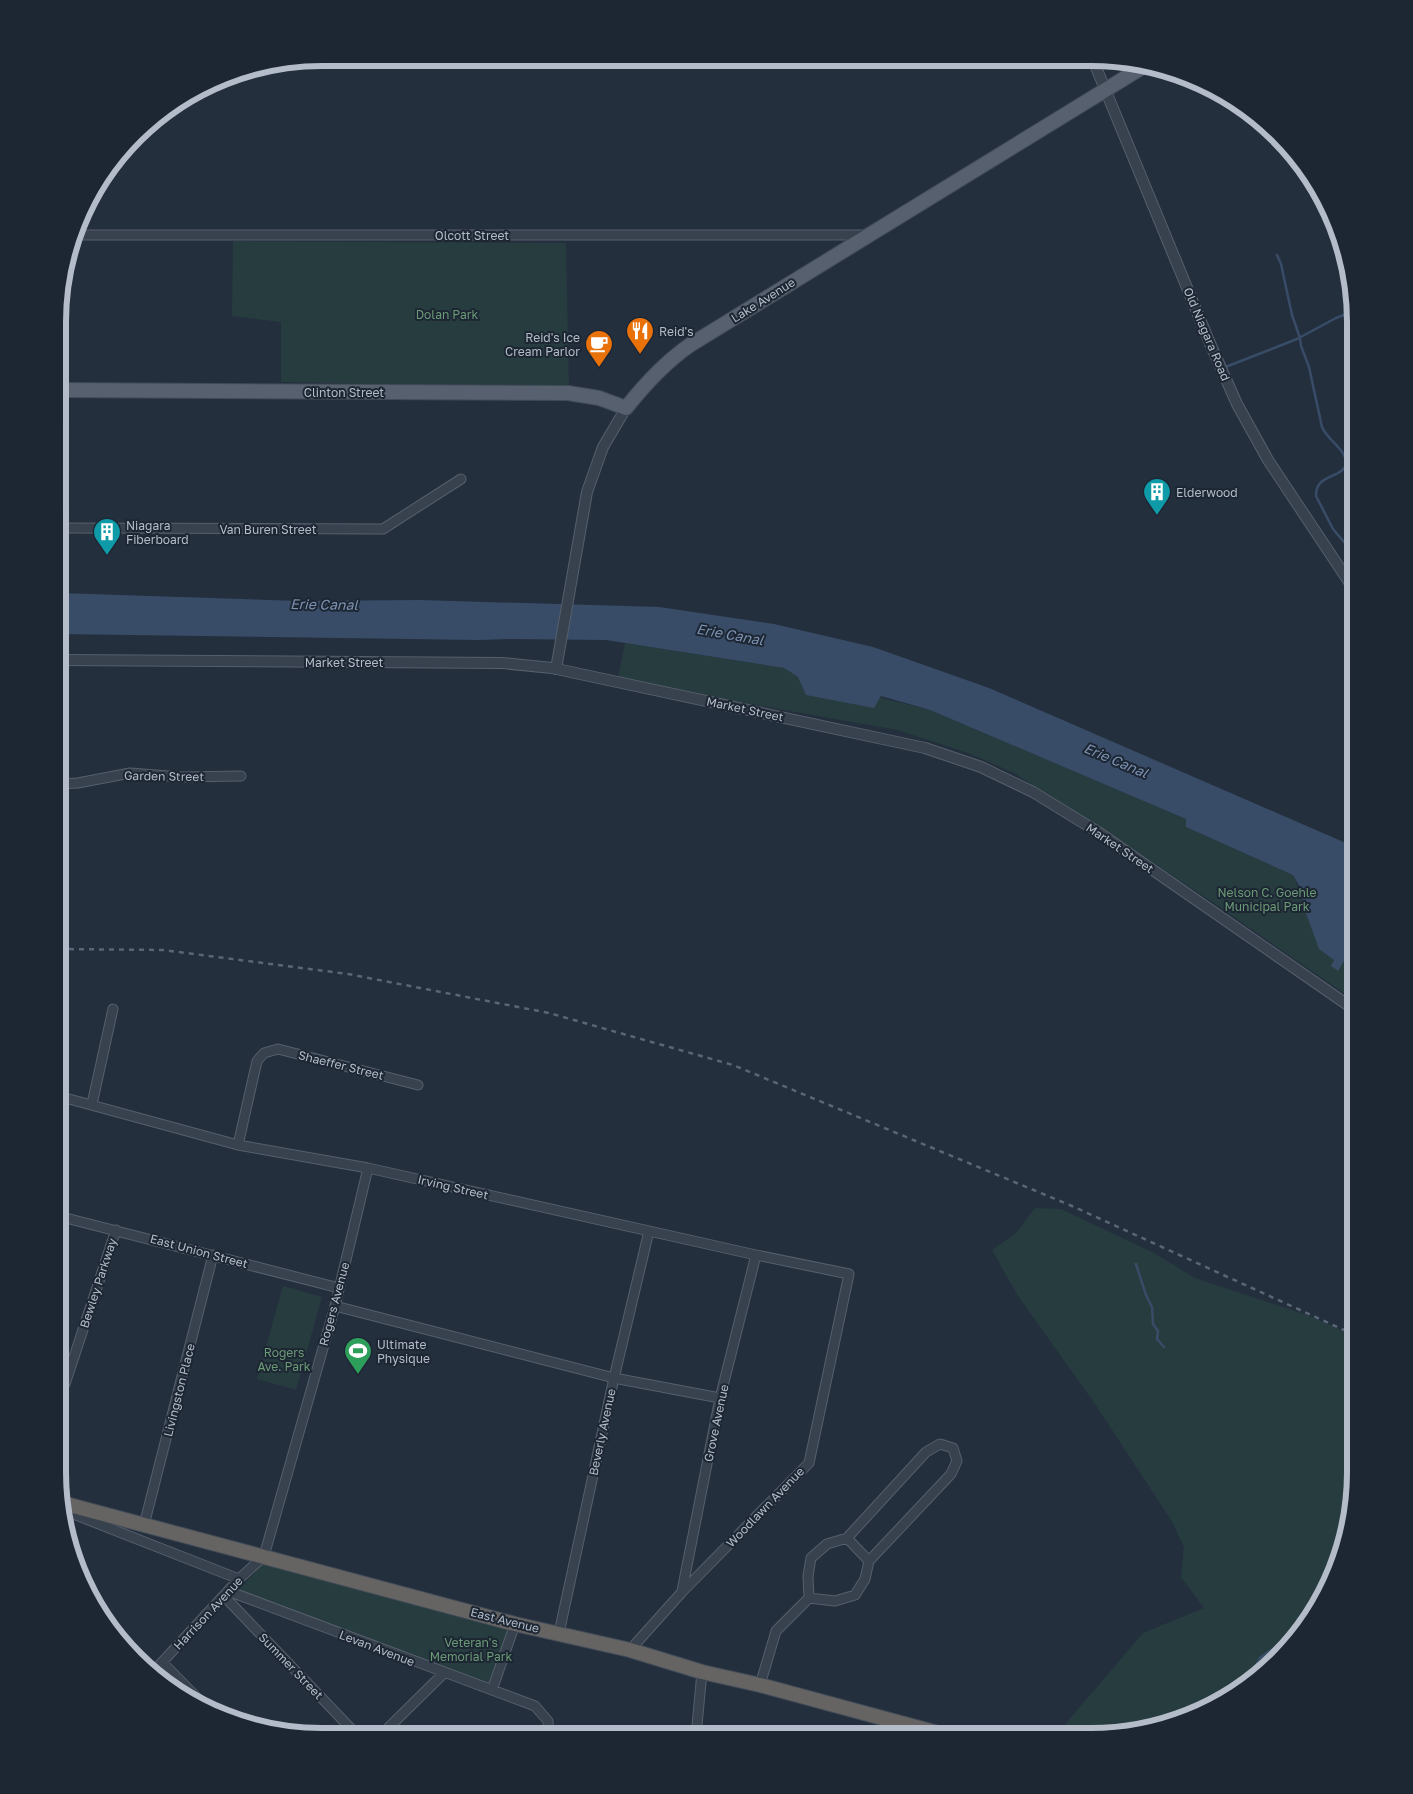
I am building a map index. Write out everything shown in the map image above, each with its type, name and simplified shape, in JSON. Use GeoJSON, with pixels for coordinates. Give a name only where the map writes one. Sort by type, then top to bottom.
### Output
{"type":"FeatureCollection","features":[{"type":"Feature","properties":{"kind":"highway","name":"East Avenue"},"geometry":{"type":"LineString","coordinates":[[68,1505],[515,1624],[630,1650],[702,1672],[919,1728]]}},
{"type":"Feature","properties":{"kind":"main road","name":"Lake Avenue"},"geometry":{"type":"LineString","coordinates":[[626,408],[649,379],[676,355],[867,235],[1138,70]]}},
{"type":"Feature","properties":{"kind":"main road","name":"Clinton Street"},"geometry":{"type":"LineString","coordinates":[[66,390],[568,393],[599,398],[626,408]]}},
{"type":"Feature","properties":{"kind":"street","name":"Old Niagara Road"},"geometry":{"type":"LineString","coordinates":[[1096,66],[1237,404],[1271,464],[1347,579]]}},
{"type":"Feature","properties":{"kind":"street","name":"Olcott Street"},"geometry":{"type":"LineString","coordinates":[[82,234],[867,235]]}},
{"type":"Feature","properties":{"kind":"street","name":"Lake Avenue"},"geometry":{"type":"LineString","coordinates":[[556,669],[586,492],[593,471],[612,430],[626,408]]}},
{"type":"Feature","properties":{"kind":"street","name":"Van Buren Street"},"geometry":{"type":"LineString","coordinates":[[66,528],[383,529],[462,479]]}},
{"type":"Feature","properties":{"kind":"street","name":"Market Street"},"geometry":{"type":"LineString","coordinates":[[66,660],[502,663],[556,669],[925,748],[981,767],[1032,792],[1098,832],[1347,1004]]}},
{"type":"Feature","properties":{"kind":"street","name":"Garden Street"},"geometry":{"type":"LineString","coordinates":[[66,784],[130,773],[181,777],[241,776]]}},
{"type":"Feature","properties":{"kind":"street"},"geometry":{"type":"LineString","coordinates":[[92,1104],[113,1009]]}},
{"type":"Feature","properties":{"kind":"street","name":"Shaeffer Street"},"geometry":{"type":"LineString","coordinates":[[238,1145],[257,1061],[264,1053],[278,1049],[418,1085]]}},
{"type":"Feature","properties":{"kind":"street","name":"Irving Street"},"geometry":{"type":"LineString","coordinates":[[66,1098],[238,1145],[368,1168],[849,1274]]}},
{"type":"Feature","properties":{"kind":"street","name":"Rogers Avenue"},"geometry":{"type":"LineString","coordinates":[[264,1556],[335,1306],[368,1168]]}},
{"type":"Feature","properties":{"kind":"street","name":"East Union Street"},"geometry":{"type":"LineString","coordinates":[[66,1218],[339,1288]]}},
{"type":"Feature","properties":{"kind":"street","name":"Bewley Parkway"},"geometry":{"type":"LineString","coordinates":[[66,1381],[116,1230]]}},
{"type":"Feature","properties":{"kind":"street","name":"Beverly Avenue"},"geometry":{"type":"LineString","coordinates":[[559,1633],[614,1378],[649,1231]]}},
{"type":"Feature","properties":{"kind":"street","name":"Livingston Place"},"geometry":{"type":"LineString","coordinates":[[144,1524],[213,1255]]}},
{"type":"Feature","properties":{"kind":"street","name":"Grove Avenue"},"geometry":{"type":"LineString","coordinates":[[682,1592],[720,1398],[756,1255]]}},
{"type":"Feature","properties":{"kind":"street","name":"Woodlawn Avenue"},"geometry":{"type":"LineString","coordinates":[[630,1650],[682,1592],[809,1463],[849,1274]]}},
{"type":"Feature","properties":{"kind":"street"},"geometry":{"type":"LineString","coordinates":[[335,1306],[614,1378],[720,1398]]}},
{"type":"Feature","properties":{"kind":"street"},"geometry":{"type":"LineString","coordinates":[[760,1686],[776,1632],[809,1598],[808,1576],[811,1558],[827,1544],[847,1538],[926,1452],[940,1444],[953,1448],[957,1461],[952,1474],[869,1561],[865,1578],[855,1595],[835,1601],[809,1598]]}},
{"type":"Feature","properties":{"kind":"street"},"geometry":{"type":"LineString","coordinates":[[69,1513],[240,1579]]}},
{"type":"Feature","properties":{"kind":"street"},"geometry":{"type":"LineString","coordinates":[[847,1538],[869,1561]]}},
{"type":"Feature","properties":{"kind":"street","name":"Harrison Avenue"},"geometry":{"type":"LineString","coordinates":[[157,1667],[264,1556]]}},
{"type":"Feature","properties":{"kind":"street","name":"Levan Avenue"},"geometry":{"type":"LineString","coordinates":[[226,1594],[535,1706],[541,1711],[548,1722],[548,1728]]}},
{"type":"Feature","properties":{"kind":"street","name":"Summer Street"},"geometry":{"type":"LineString","coordinates":[[226,1594],[351,1728]]}},
{"type":"Feature","properties":{"kind":"street"},"geometry":{"type":"LineString","coordinates":[[492,1690],[515,1624]]}},
{"type":"Feature","properties":{"kind":"street"},"geometry":{"type":"LineString","coordinates":[[162,1662],[190,1691]]}},
{"type":"Feature","properties":{"kind":"street"},"geometry":{"type":"LineString","coordinates":[[697,1728],[702,1672]]}},
{"type":"Feature","properties":{"kind":"street"},"geometry":{"type":"LineString","coordinates":[[388,1728],[444,1673]]}},
{"type":"Feature","properties":{"kind":"green space","name":"Dolan Park"},"geometry":{"type":"Polygon","coordinates":[[[233,241],[566,243],[569,388],[281,382],[281,322],[232,316],[233,241]]]}},
{"type":"Feature","properties":{"kind":"green space","name":"Nelson C. Goehle Municipal Park"},"geometry":{"type":"Polygon","coordinates":[[[625,643],[784,668],[798,677],[930,710],[1186,819],[1186,827],[1294,875],[1303,905],[1347,963],[1347,995],[1111,834],[1014,773],[968,753],[897,730],[701,695],[618,678],[625,643]]]}},
{"type":"Feature","properties":{"kind":"green space"},"geometry":{"type":"Polygon","coordinates":[[[1035,1208],[1061,1209],[1154,1253],[1195,1278],[1307,1315],[1347,1332],[1347,1472],[1345,1505],[1333,1554],[1320,1585],[1294,1628],[1272,1653],[1247,1675],[1204,1701],[1157,1719],[1124,1726],[1062,1728],[1143,1633],[1204,1608],[1181,1577],[1184,1547],[1171,1520],[1095,1404],[1018,1296],[992,1250],[1016,1233],[1035,1208]]]}},
{"type":"Feature","properties":{"kind":"green space","name":"Rogers Ave. Park"},"geometry":{"type":"Polygon","coordinates":[[[283,1286],[322,1297],[296,1390],[257,1379],[283,1286]]]}},
{"type":"Feature","properties":{"kind":"green space","name":"Veteran's Memorial Park"},"geometry":{"type":"Polygon","coordinates":[[[262,1564],[508,1630],[489,1684],[238,1591],[262,1564]]]}},
{"type":"Feature","properties":{"kind":"water","name":"Erie Canal"},"geometry":{"type":"Polygon","coordinates":[[[66,593],[299,601],[420,600],[659,607],[774,624],[873,647],[989,688],[1347,844],[1347,963],[1344,961],[1338,971],[1331,966],[1334,960],[1319,949],[1303,905],[1301,889],[1293,875],[1186,827],[1186,819],[930,710],[881,696],[874,708],[806,695],[798,677],[784,668],[606,640],[66,634],[66,593]]]}},
{"type":"Feature","properties":{"kind":"water"},"geometry":{"type":"Polygon","coordinates":[[[1270,1649],[1276,1649],[1252,1671],[1259,1657],[1270,1649]]]}},
{"type":"Feature","properties":{"kind":"waterway"},"geometry":{"type":"LineString","coordinates":[[1277,255],[1281,264],[1292,315],[1309,367],[1322,427],[1343,453],[1347,464]]}},
{"type":"Feature","properties":{"kind":"waterway"},"geometry":{"type":"LineString","coordinates":[[1223,368],[1297,339],[1346,314]]}},
{"type":"Feature","properties":{"kind":"waterway"},"geometry":{"type":"LineString","coordinates":[[1347,464],[1340,472],[1320,483],[1316,491],[1316,496],[1333,529],[1347,546]]}},
{"type":"Feature","properties":{"kind":"waterway"},"geometry":{"type":"LineString","coordinates":[[1136,1264],[1152,1307],[1153,1324],[1158,1331],[1157,1339],[1164,1347]]}},
{"type":"Feature","properties":{"kind":"railway"},"geometry":{"type":"LineString","coordinates":[[66,949],[163,950],[348,974],[549,1013],[733,1065],[1072,1206],[1347,1331]]}},
{"type":"Feature","properties":{"kind":"place","name":"Reid's"},"geometry":{"type":"Point","coordinates":[640,355]}},
{"type":"Feature","properties":{"kind":"place","name":"Reid's Ice Cream Parlor"},"geometry":{"type":"Point","coordinates":[599,368]}},
{"type":"Feature","properties":{"kind":"place","name":"Elderwood"},"geometry":{"type":"Point","coordinates":[1157,516]}},
{"type":"Feature","properties":{"kind":"place","name":"Niagara Fiberboard"},"geometry":{"type":"Point","coordinates":[107,556]}},
{"type":"Feature","properties":{"kind":"place","name":"Ultimate Physique"},"geometry":{"type":"Point","coordinates":[358,1375]}}]}
